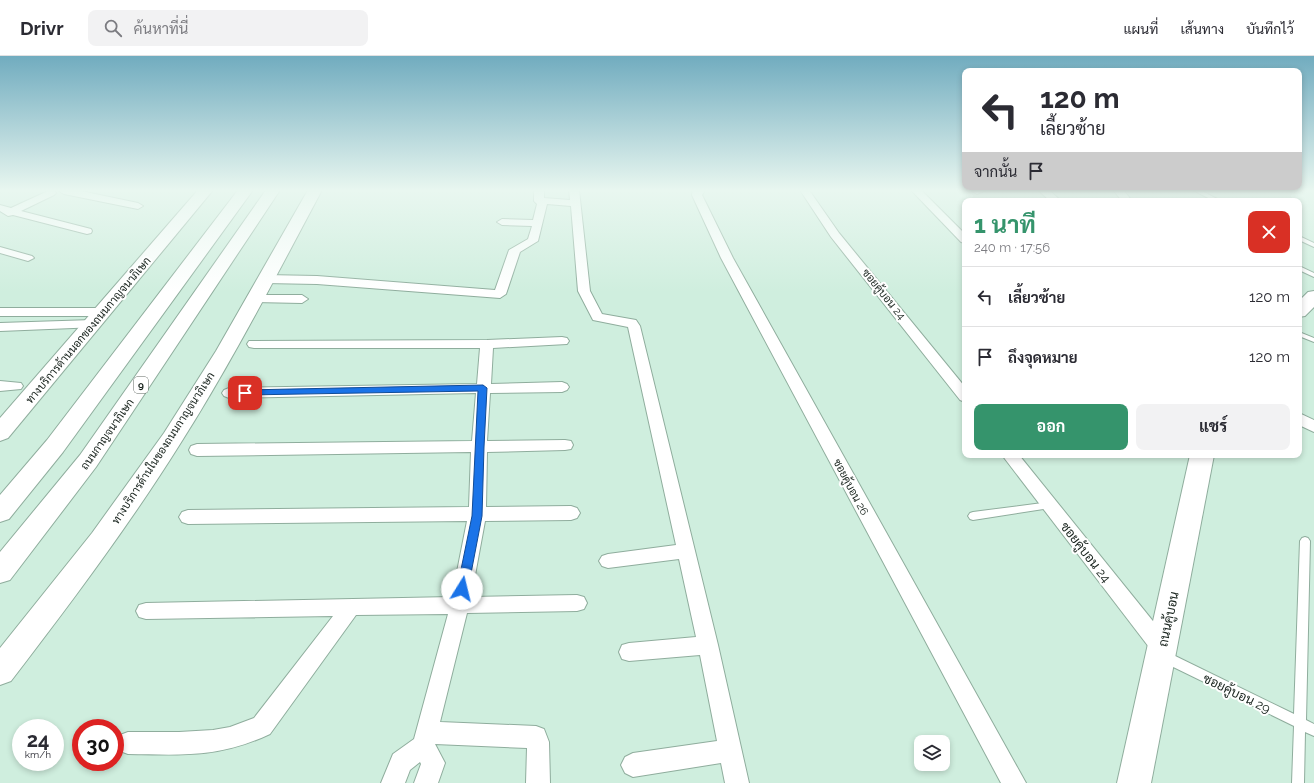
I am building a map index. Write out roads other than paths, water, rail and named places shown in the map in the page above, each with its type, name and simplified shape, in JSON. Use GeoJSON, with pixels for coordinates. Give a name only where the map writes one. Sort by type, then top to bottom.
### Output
{"type":"FeatureCollection","features":[{"type":"Feature","properties":{"kind":"main road","name":"ทางบริการด้านนอกของถนนกาญจนาภิเษก"},"geometry":{"type":"LineString","coordinates":[[0,433],[177,224]]}},
{"type":"Feature","properties":{"kind":"main road"},"geometry":{"type":"LineString","coordinates":[[0,512],[56,446],[221,224]]}},
{"type":"Feature","properties":{"kind":"main road","name":"ถนนกาญจนาภิเษก"},"geometry":{"type":"LineString","coordinates":[[0,572],[88,462],[250,224]]}},
{"type":"Feature","properties":{"kind":"main road","name":"ทางบริการด้านในของถนนกาญจนาภิเษก"},"geometry":{"type":"LineString","coordinates":[[0,671],[62,594],[116,522],[194,403],[296,224]]}},
{"type":"Feature","properties":{"kind":"main road","name":"ถนนคู้บอน"},"geometry":{"type":"LineString","coordinates":[[1134,783],[1200,458]]}},
{"type":"Feature","properties":{"kind":"street"},"geometry":{"type":"LineString","coordinates":[[60,224],[87,231]]}},
{"type":"Feature","properties":{"kind":"street"},"geometry":{"type":"LineString","coordinates":[[265,279],[317,280],[500,294],[515,250],[533,241],[538,224]]}},
{"type":"Feature","properties":{"kind":"street"},"geometry":{"type":"LineString","coordinates":[[578,224],[584,291],[591,307],[597,317],[631,323],[634,326],[708,645],[737,783]]}},
{"type":"Feature","properties":{"kind":"street","name":"ซอยคู้บอน 26"},"geometry":{"type":"LineString","coordinates":[[711,224],[728,258],[1014,783]]}},
{"type":"Feature","properties":{"kind":"street","name":"ซอยคู้บอน 24"},"geometry":{"type":"LineString","coordinates":[[827,224],[962,393]]}},
{"type":"Feature","properties":{"kind":"street"},"geometry":{"type":"LineString","coordinates":[[949,224],[962,237]]}},
{"type":"Feature","properties":{"kind":"street"},"geometry":{"type":"LineString","coordinates":[[0,250],[28,258]]}},
{"type":"Feature","properties":{"kind":"street"},"geometry":{"type":"LineString","coordinates":[[254,299],[302,299]]}},
{"type":"Feature","properties":{"kind":"street"},"geometry":{"type":"LineString","coordinates":[[0,312],[98,318]]}},
{"type":"Feature","properties":{"kind":"street"},"geometry":{"type":"LineString","coordinates":[[0,327],[98,318]]}},
{"type":"Feature","properties":{"kind":"street"},"geometry":{"type":"LineString","coordinates":[[254,344],[487,344],[562,341]]}},
{"type":"Feature","properties":{"kind":"street"},"geometry":{"type":"LineString","coordinates":[[393,783],[401,762],[425,739],[460,604],[477,516],[479,447],[487,344]]}},
{"type":"Feature","properties":{"kind":"street"},"geometry":{"type":"LineString","coordinates":[[0,386],[16,386]]}},
{"type":"Feature","properties":{"kind":"street"},"geometry":{"type":"LineString","coordinates":[[229,393],[562,387]]}},
{"type":"Feature","properties":{"kind":"street"},"geometry":{"type":"LineString","coordinates":[[1302,420],[1314,427]]}},
{"type":"Feature","properties":{"kind":"street"},"geometry":{"type":"LineString","coordinates":[[197,450],[565,445]]}},
{"type":"Feature","properties":{"kind":"street","name":"ซอยคู้บอน 24"},"geometry":{"type":"LineString","coordinates":[[1012,458],[1050,505],[1161,652]]}},
{"type":"Feature","properties":{"kind":"street"},"geometry":{"type":"LineString","coordinates":[[188,517],[477,516],[572,513]]}},
{"type":"Feature","properties":{"kind":"street"},"geometry":{"type":"LineString","coordinates":[[608,561],[686,551]]}},
{"type":"Feature","properties":{"kind":"street"},"geometry":{"type":"LineString","coordinates":[[146,611],[577,603]]}},
{"type":"Feature","properties":{"kind":"street"},"geometry":{"type":"LineString","coordinates":[[128,744],[230,740],[247,734],[262,726],[351,607]]}},
{"type":"Feature","properties":{"kind":"street"},"geometry":{"type":"LineString","coordinates":[[629,652],[708,645]]}},
{"type":"Feature","properties":{"kind":"street"},"geometry":{"type":"LineString","coordinates":[[425,739],[536,737],[538,742],[538,783]]}},
{"type":"Feature","properties":{"kind":"street"},"geometry":{"type":"LineString","coordinates":[[425,739],[433,763],[426,783]]}},
{"type":"Feature","properties":{"kind":"street"},"geometry":{"type":"LineString","coordinates":[[632,765],[730,750]]}},
{"type":"Feature","properties":{"kind":"lane"},"geometry":{"type":"LineString","coordinates":[[1302,239],[1314,245]]}},
{"type":"Feature","properties":{"kind":"lane"},"geometry":{"type":"LineString","coordinates":[[1302,269],[1314,275]]}},
{"type":"Feature","properties":{"kind":"lane"},"geometry":{"type":"LineString","coordinates":[[1302,335],[1314,340]]}},
{"type":"Feature","properties":{"kind":"lane"},"geometry":{"type":"LineString","coordinates":[[973,516],[1050,505]]}},
{"type":"Feature","properties":{"kind":"lane"},"geometry":{"type":"LineString","coordinates":[[1298,783],[1304,541]]}},
{"type":"Feature","properties":{"kind":"lane","name":"ซอยคู้บอน 29"},"geometry":{"type":"LineString","coordinates":[[1161,652],[1314,730]]}}]}
